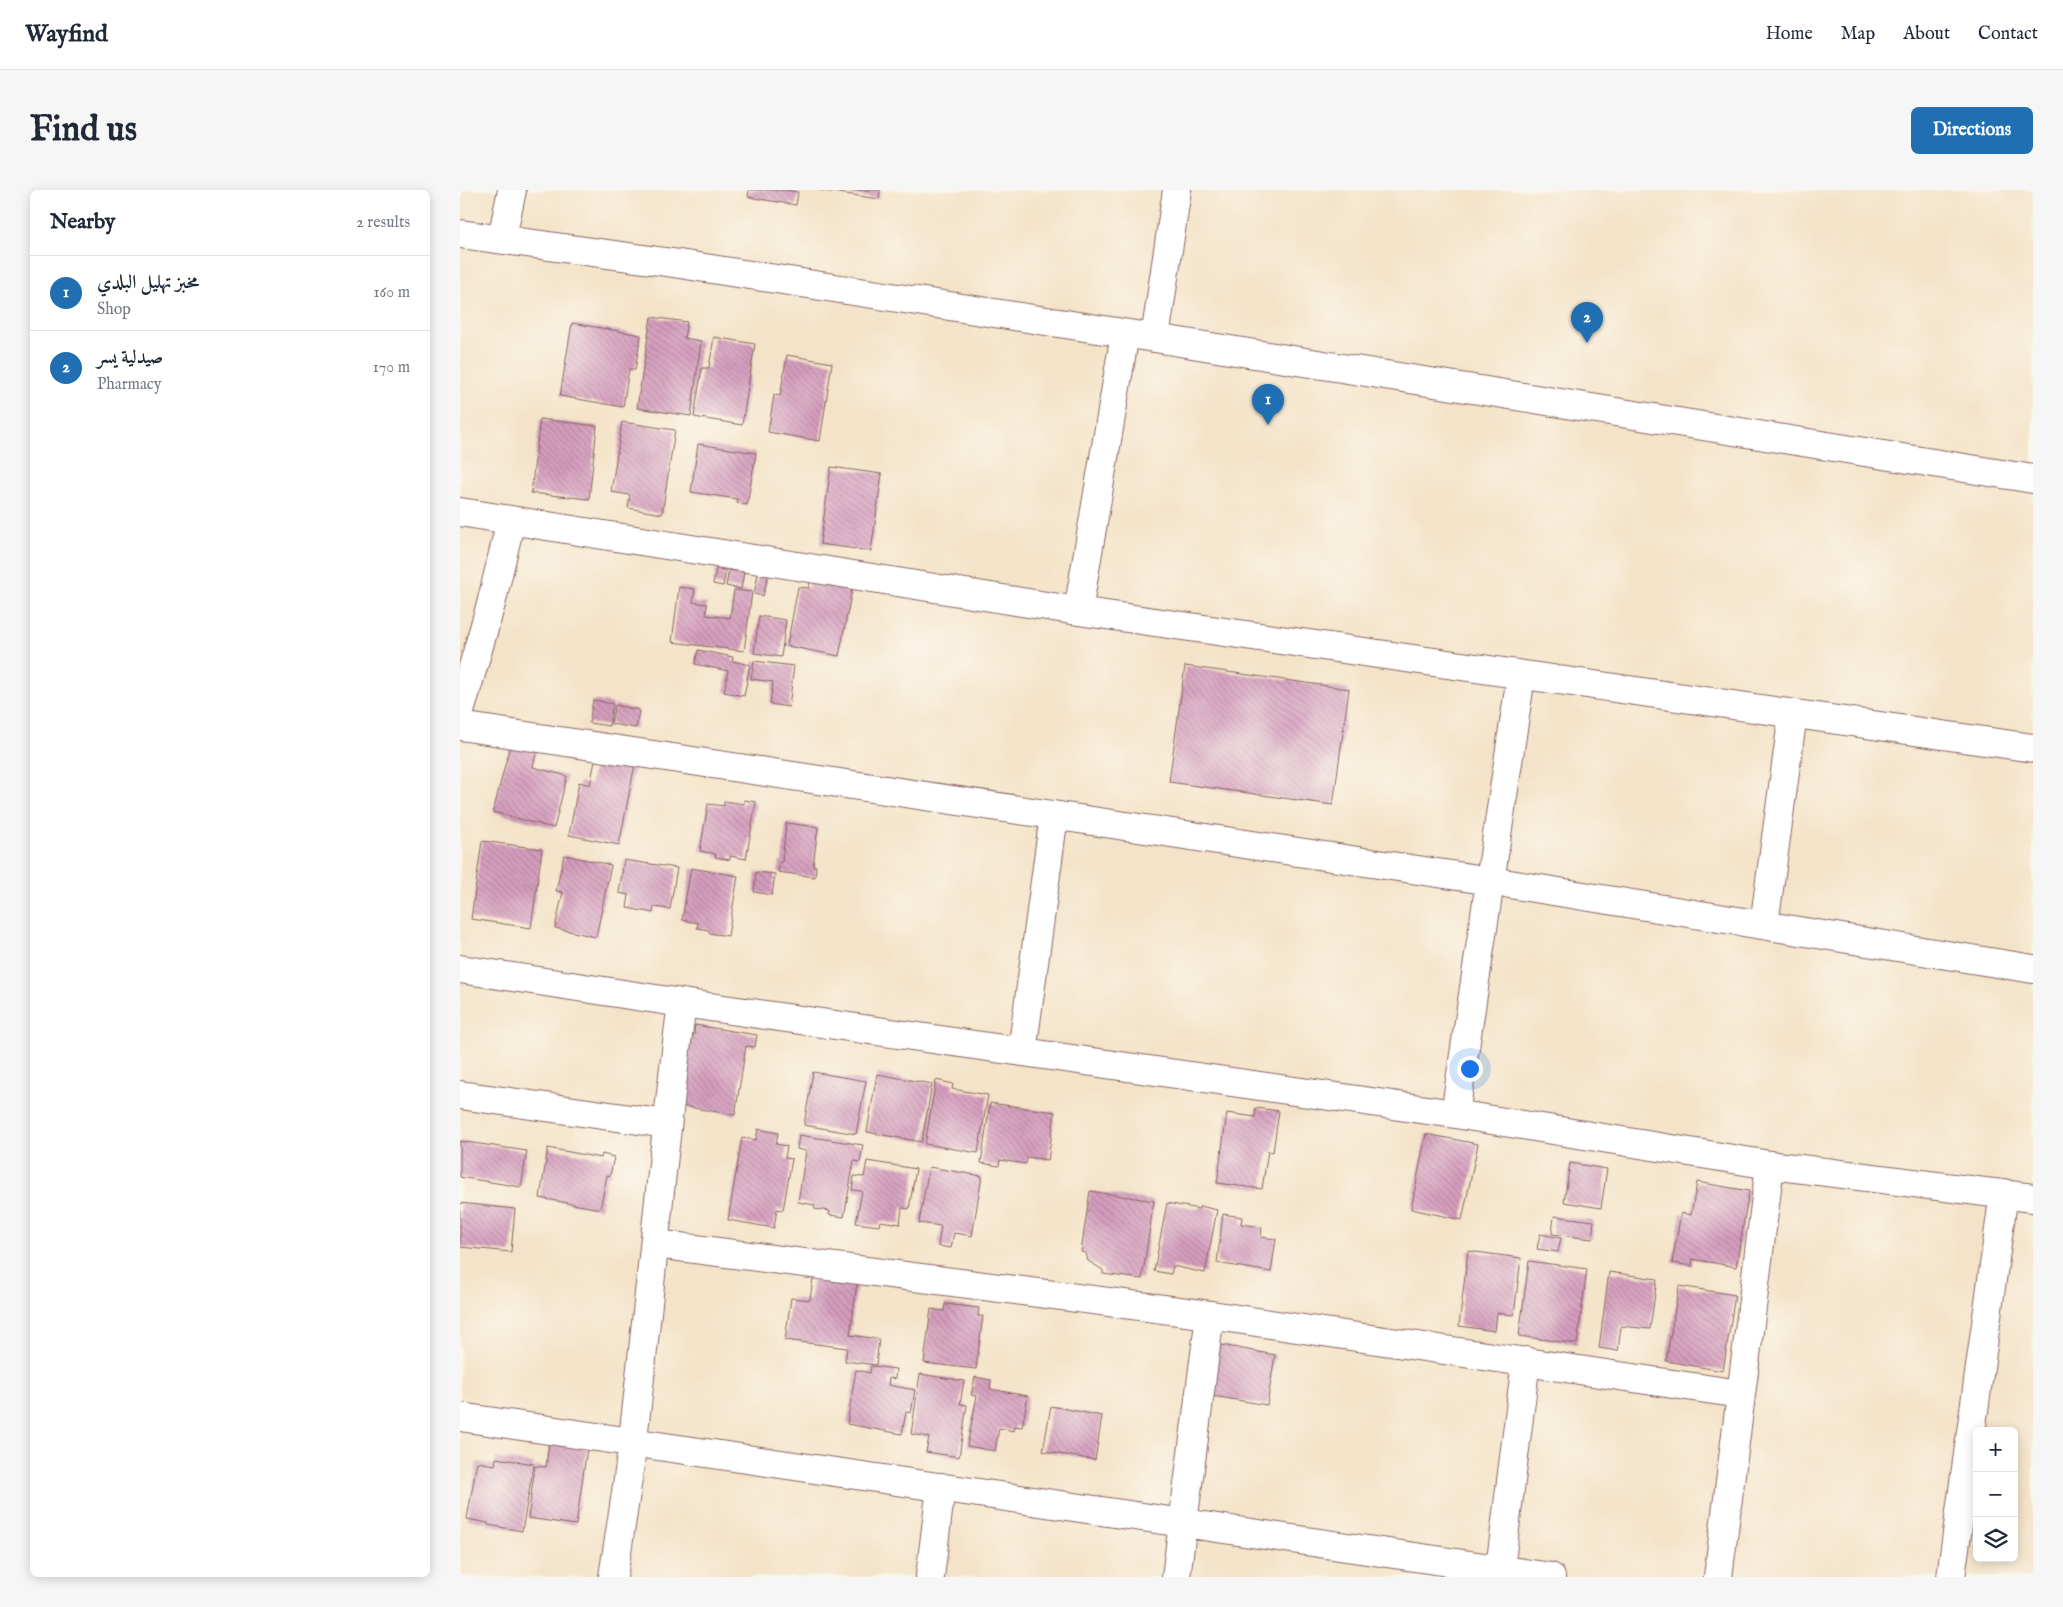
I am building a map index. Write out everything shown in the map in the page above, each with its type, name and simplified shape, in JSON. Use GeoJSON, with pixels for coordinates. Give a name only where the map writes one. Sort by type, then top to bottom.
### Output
{"type":"FeatureCollection","features":[{"type":"Feature","properties":{"kind":"street"},"geometry":{"type":"LineString","coordinates":[[502,238],[512,190]]}},
{"type":"Feature","properties":{"kind":"street"},"geometry":{"type":"LineString","coordinates":[[1155,338],[1177,190]]}},
{"type":"Feature","properties":{"kind":"street"},"geometry":{"type":"LineString","coordinates":[[460,234],[502,238],[1155,338],[2033,479]]}},
{"type":"Feature","properties":{"kind":"street"},"geometry":{"type":"LineString","coordinates":[[1078,611],[1125,334]]}},
{"type":"Feature","properties":{"kind":"street"},"geometry":{"type":"LineString","coordinates":[[460,512],[1078,611],[2033,748]]}},
{"type":"Feature","properties":{"kind":"street"},"geometry":{"type":"LineString","coordinates":[[460,712],[491,604],[511,520]]}},
{"type":"Feature","properties":{"kind":"street"},"geometry":{"type":"LineString","coordinates":[[1455,1114],[1521,676]]}},
{"type":"Feature","properties":{"kind":"street"},"geometry":{"type":"LineString","coordinates":[[1764,925],[1793,714]]}},
{"type":"Feature","properties":{"kind":"street"},"geometry":{"type":"LineString","coordinates":[[460,726],[1491,881],[2033,969]]}},
{"type":"Feature","properties":{"kind":"street"},"geometry":{"type":"LineString","coordinates":[[1022,1052],[1054,815]]}},
{"type":"Feature","properties":{"kind":"street"},"geometry":{"type":"LineString","coordinates":[[460,969],[682,1003],[1455,1114],[1770,1165],[2033,1198]]}},
{"type":"Feature","properties":{"kind":"street"},"geometry":{"type":"LineString","coordinates":[[613,1577],[633,1441],[682,1003]]}},
{"type":"Feature","properties":{"kind":"street"},"geometry":{"type":"LineString","coordinates":[[460,1095],[667,1124]]}},
{"type":"Feature","properties":{"kind":"street"},"geometry":{"type":"LineString","coordinates":[[1718,1577],[1770,1165]]}},
{"type":"Feature","properties":{"kind":"street"},"geometry":{"type":"LineString","coordinates":[[1951,1577],[2004,1194]]}},
{"type":"Feature","properties":{"kind":"street"},"geometry":{"type":"LineString","coordinates":[[656,1244],[1210,1315],[1740,1394]]}},
{"type":"Feature","properties":{"kind":"street"},"geometry":{"type":"LineString","coordinates":[[1176,1577],[1210,1315]]}},
{"type":"Feature","properties":{"kind":"street"},"geometry":{"type":"LineString","coordinates":[[1500,1569],[1526,1361]]}},
{"type":"Feature","properties":{"kind":"street"},"geometry":{"type":"LineString","coordinates":[[460,1416],[1551,1577]]}},
{"type":"Feature","properties":{"kind":"street"},"geometry":{"type":"LineString","coordinates":[[930,1577],[941,1487]]}},
{"type":"Feature","properties":{"kind":"building"},"geometry":{"type":"Polygon","coordinates":[[[749,190],[798,192],[796,205],[748,197],[749,190]]]}},
{"type":"Feature","properties":{"kind":"building"},"geometry":{"type":"Polygon","coordinates":[[[819,190],[880,190],[879,199],[819,190]]]}},
{"type":"Feature","properties":{"kind":"building"},"geometry":{"type":"Polygon","coordinates":[[[651,317],[687,322],[684,338],[701,341],[691,416],[637,408],[651,317]]]}},
{"type":"Feature","properties":{"kind":"building"},"geometry":{"type":"Polygon","coordinates":[[[572,323],[641,335],[635,370],[629,369],[623,407],[560,396],[572,323]]]}},
{"type":"Feature","properties":{"kind":"building"},"geometry":{"type":"Polygon","coordinates":[[[714,337],[755,344],[742,425],[694,417],[702,368],[709,368],[714,337]]]}},
{"type":"Feature","properties":{"kind":"building"},"geometry":{"type":"Polygon","coordinates":[[[787,355],[832,363],[820,441],[768,432],[774,395],[780,396],[787,355]]]}},
{"type":"Feature","properties":{"kind":"building"},"geometry":{"type":"Polygon","coordinates":[[[540,419],[597,426],[589,499],[531,493],[540,419]]]}},
{"type":"Feature","properties":{"kind":"building"},"geometry":{"type":"Polygon","coordinates":[[[622,422],[675,430],[662,514],[628,508],[630,495],[611,492],[622,422]]]}},
{"type":"Feature","properties":{"kind":"building"},"geometry":{"type":"Polygon","coordinates":[[[698,444],[756,453],[747,505],[737,503],[737,499],[691,492],[698,444]]]}},
{"type":"Feature","properties":{"kind":"building"},"geometry":{"type":"Polygon","coordinates":[[[831,467],[882,474],[871,551],[820,544],[831,467]]]}},
{"type":"Feature","properties":{"kind":"building"},"geometry":{"type":"Polygon","coordinates":[[[716,569],[726,570],[723,586],[713,584],[716,569]]]}},
{"type":"Feature","properties":{"kind":"building"},"geometry":{"type":"Polygon","coordinates":[[[729,570],[744,572],[741,589],[726,586],[729,570]]]}},
{"type":"Feature","properties":{"kind":"building"},"geometry":{"type":"Polygon","coordinates":[[[812,571],[854,579],[839,656],[787,646],[798,587],[809,588],[812,571]]]}},
{"type":"Feature","properties":{"kind":"building"},"geometry":{"type":"Polygon","coordinates":[[[758,574],[768,576],[763,596],[754,594],[758,574]]]}},
{"type":"Feature","properties":{"kind":"building"},"geometry":{"type":"Polygon","coordinates":[[[679,587],[695,589],[693,602],[707,604],[706,615],[730,618],[734,590],[752,592],[744,651],[672,642],[679,587]]]}},
{"type":"Feature","properties":{"kind":"building"},"geometry":{"type":"Polygon","coordinates":[[[759,616],[786,620],[781,657],[754,653],[759,616]]]}},
{"type":"Feature","properties":{"kind":"building"},"geometry":{"type":"Polygon","coordinates":[[[698,650],[733,657],[732,661],[750,665],[744,696],[724,692],[728,671],[695,664],[698,650]]]}},
{"type":"Feature","properties":{"kind":"building"},"geometry":{"type":"Polygon","coordinates":[[[754,661],[794,666],[789,707],[770,704],[773,682],[751,679],[754,661]]]}},
{"type":"Feature","properties":{"kind":"building"},"geometry":{"type":"Polygon","coordinates":[[[1185,666],[1349,689],[1333,805],[1169,782],[1185,666]]]}},
{"type":"Feature","properties":{"kind":"building"},"geometry":{"type":"Polygon","coordinates":[[[593,700],[613,704],[609,726],[589,723],[593,700]]]}},
{"type":"Feature","properties":{"kind":"building"},"geometry":{"type":"Polygon","coordinates":[[[615,705],[639,710],[636,728],[611,724],[615,705]]]}},
{"type":"Feature","properties":{"kind":"building"},"geometry":{"type":"Polygon","coordinates":[[[511,742],[537,749],[533,767],[567,776],[554,828],[493,812],[511,742]]]}},
{"type":"Feature","properties":{"kind":"building"},"geometry":{"type":"Polygon","coordinates":[[[596,756],[635,764],[619,845],[569,835],[579,782],[590,785],[596,756]]]}},
{"type":"Feature","properties":{"kind":"building"},"geometry":{"type":"Polygon","coordinates":[[[744,800],[756,802],[746,859],[730,856],[730,860],[715,857],[716,854],[700,851],[708,804],[724,806],[724,801],[744,804],[744,800]]]}},
{"type":"Feature","properties":{"kind":"building"},"geometry":{"type":"Polygon","coordinates":[[[786,823],[818,827],[813,866],[816,866],[815,877],[778,872],[780,862],[782,862],[786,823]]]}},
{"type":"Feature","properties":{"kind":"building"},"geometry":{"type":"Polygon","coordinates":[[[482,841],[542,849],[531,928],[471,919],[482,841]]]}},
{"type":"Feature","properties":{"kind":"building"},"geometry":{"type":"Polygon","coordinates":[[[564,855],[611,865],[596,937],[555,928],[563,892],[556,891],[564,855]]]}},
{"type":"Feature","properties":{"kind":"building"},"geometry":{"type":"Polygon","coordinates":[[[624,860],[677,868],[670,909],[654,907],[653,913],[627,908],[629,895],[619,893],[624,860]]]}},
{"type":"Feature","properties":{"kind":"building"},"geometry":{"type":"Polygon","coordinates":[[[691,868],[738,876],[728,936],[709,933],[709,930],[697,928],[698,923],[682,920],[691,868]]]}},
{"type":"Feature","properties":{"kind":"building"},"geometry":{"type":"Polygon","coordinates":[[[756,872],[775,874],[772,895],[754,892],[756,872]]]}},
{"type":"Feature","properties":{"kind":"building"},"geometry":{"type":"Polygon","coordinates":[[[695,1025],[757,1035],[755,1047],[746,1046],[735,1115],[671,1104],[683,1033],[694,1035],[695,1025]]]}},
{"type":"Feature","properties":{"kind":"building"},"geometry":{"type":"Polygon","coordinates":[[[813,1072],[866,1081],[856,1134],[804,1125],[813,1072]]]}},
{"type":"Feature","properties":{"kind":"building"},"geometry":{"type":"Polygon","coordinates":[[[877,1074],[932,1084],[922,1142],[867,1132],[877,1074]]]}},
{"type":"Feature","properties":{"kind":"building"},"geometry":{"type":"Polygon","coordinates":[[[936,1080],[953,1084],[952,1089],[988,1095],[978,1153],[925,1144],[936,1080]]]}},
{"type":"Feature","properties":{"kind":"building"},"geometry":{"type":"Polygon","coordinates":[[[990,1103],[1055,1112],[1048,1160],[1027,1157],[1026,1164],[1000,1160],[999,1166],[981,1163],[990,1103]]]}},
{"type":"Feature","properties":{"kind":"building"},"geometry":{"type":"Polygon","coordinates":[[[1256,1108],[1279,1111],[1273,1152],[1268,1151],[1262,1189],[1217,1183],[1227,1113],[1255,1117],[1256,1108]]]}},
{"type":"Feature","properties":{"kind":"building"},"geometry":{"type":"Polygon","coordinates":[[[758,1129],[778,1133],[776,1144],[787,1146],[785,1158],[792,1159],[783,1210],[777,1209],[774,1228],[728,1220],[742,1138],[756,1140],[758,1129]]]}},
{"type":"Feature","properties":{"kind":"building"},"geometry":{"type":"Polygon","coordinates":[[[1426,1134],[1478,1144],[1462,1220],[1411,1209],[1426,1134]]]}},
{"type":"Feature","properties":{"kind":"building"},"geometry":{"type":"Polygon","coordinates":[[[799,1135],[863,1145],[860,1162],[854,1161],[844,1217],[829,1215],[830,1211],[814,1209],[815,1205],[798,1202],[806,1151],[797,1149],[799,1135]]]}},
{"type":"Feature","properties":{"kind":"building"},"geometry":{"type":"Polygon","coordinates":[[[460,1141],[527,1151],[521,1187],[460,1177],[460,1141]]]}},
{"type":"Feature","properties":{"kind":"building"},"geometry":{"type":"Polygon","coordinates":[[[548,1148],[601,1158],[602,1154],[614,1157],[610,1176],[607,1175],[600,1209],[540,1198],[548,1148]]]}},
{"type":"Feature","properties":{"kind":"building"},"geometry":{"type":"Polygon","coordinates":[[[867,1161],[916,1169],[909,1209],[902,1208],[900,1224],[880,1221],[879,1226],[856,1223],[862,1191],[852,1190],[854,1176],[864,1177],[867,1161]]]}},
{"type":"Feature","properties":{"kind":"building"},"geometry":{"type":"Polygon","coordinates":[[[1570,1163],[1607,1169],[1601,1208],[1564,1202],[1570,1163]]]}},
{"type":"Feature","properties":{"kind":"building"},"geometry":{"type":"Polygon","coordinates":[[[929,1167],[982,1176],[972,1236],[954,1233],[951,1248],[938,1246],[941,1226],[919,1223],[929,1167]]]}},
{"type":"Feature","properties":{"kind":"building"},"geometry":{"type":"Polygon","coordinates":[[[1697,1182],[1749,1191],[1736,1267],[1693,1259],[1692,1266],[1672,1263],[1681,1213],[1691,1215],[1697,1182]]]}},
{"type":"Feature","properties":{"kind":"building"},"geometry":{"type":"Polygon","coordinates":[[[1090,1191],[1154,1201],[1142,1279],[1103,1274],[1103,1270],[1088,1261],[1086,1253],[1081,1252],[1090,1191]]]}},
{"type":"Feature","properties":{"kind":"building"},"geometry":{"type":"Polygon","coordinates":[[[460,1203],[515,1209],[511,1252],[460,1247],[460,1203]]]}},
{"type":"Feature","properties":{"kind":"building"},"geometry":{"type":"Polygon","coordinates":[[[1167,1203],[1199,1209],[1200,1206],[1217,1210],[1205,1273],[1173,1266],[1171,1274],[1154,1271],[1167,1203]]]}},
{"type":"Feature","properties":{"kind":"building"},"geometry":{"type":"Polygon","coordinates":[[[1223,1214],[1242,1217],[1241,1224],[1262,1227],[1261,1237],[1276,1239],[1271,1272],[1217,1263],[1223,1214]]]}},
{"type":"Feature","properties":{"kind":"building"},"geometry":{"type":"Polygon","coordinates":[[[1554,1216],[1594,1221],[1592,1239],[1552,1234],[1554,1216]]]}},
{"type":"Feature","properties":{"kind":"building"},"geometry":{"type":"Polygon","coordinates":[[[1540,1234],[1561,1238],[1558,1252],[1537,1249],[1540,1234]]]}},
{"type":"Feature","properties":{"kind":"building"},"geometry":{"type":"Polygon","coordinates":[[[1468,1251],[1521,1258],[1514,1315],[1497,1313],[1495,1331],[1459,1326],[1468,1251]]]}},
{"type":"Feature","properties":{"kind":"building"},"geometry":{"type":"Polygon","coordinates":[[[1529,1261],[1587,1269],[1577,1344],[1519,1336],[1529,1261]]]}},
{"type":"Feature","properties":{"kind":"building"},"geometry":{"type":"Polygon","coordinates":[[[814,1270],[858,1276],[850,1335],[879,1339],[876,1365],[845,1361],[847,1348],[785,1340],[791,1298],[810,1300],[814,1270]]]}},
{"type":"Feature","properties":{"kind":"building"},"geometry":{"type":"Polygon","coordinates":[[[1609,1272],[1657,1279],[1650,1329],[1621,1326],[1618,1351],[1599,1348],[1609,1272]]]}},
{"type":"Feature","properties":{"kind":"building"},"geometry":{"type":"Polygon","coordinates":[[[1679,1286],[1735,1295],[1723,1371],[1666,1361],[1679,1286]]]}},
{"type":"Feature","properties":{"kind":"building"},"geometry":{"type":"Polygon","coordinates":[[[945,1304],[979,1308],[978,1316],[983,1316],[976,1369],[924,1363],[931,1309],[944,1311],[945,1304]]]}},
{"type":"Feature","properties":{"kind":"building"},"geometry":{"type":"Polygon","coordinates":[[[1216,1344],[1275,1355],[1267,1405],[1207,1395],[1216,1344]]]}},
{"type":"Feature","properties":{"kind":"building"},"geometry":{"type":"Polygon","coordinates":[[[871,1366],[896,1369],[895,1379],[889,1378],[888,1385],[915,1390],[911,1413],[906,1412],[902,1434],[847,1424],[856,1370],[870,1373],[871,1366]]]}},
{"type":"Feature","properties":{"kind":"building"},"geometry":{"type":"Polygon","coordinates":[[[920,1374],[964,1381],[960,1404],[967,1405],[959,1457],[926,1452],[929,1437],[911,1434],[920,1374]]]}},
{"type":"Feature","properties":{"kind":"building"},"geometry":{"type":"Polygon","coordinates":[[[975,1377],[991,1380],[990,1389],[1028,1396],[1022,1427],[1015,1426],[1014,1431],[999,1428],[995,1451],[967,1446],[977,1396],[971,1395],[975,1377]]]}},
{"type":"Feature","properties":{"kind":"building"},"geometry":{"type":"Polygon","coordinates":[[[1051,1406],[1102,1416],[1095,1460],[1043,1451],[1051,1406]]]}},
{"type":"Feature","properties":{"kind":"building"},"geometry":{"type":"Polygon","coordinates":[[[549,1443],[587,1448],[576,1525],[528,1518],[535,1466],[546,1467],[549,1443]]]}},
{"type":"Feature","properties":{"kind":"building"},"geometry":{"type":"Polygon","coordinates":[[[496,1458],[534,1464],[522,1531],[467,1519],[477,1462],[495,1465],[496,1458]]]}},
{"type":"Feature","properties":{"kind":"place","name":"صيدلية يسر"},"geometry":{"type":"Point","coordinates":[1587,343]}},
{"type":"Feature","properties":{"kind":"place","name":"مخبز تهليل البلدي"},"geometry":{"type":"Point","coordinates":[1268,425]}}]}
